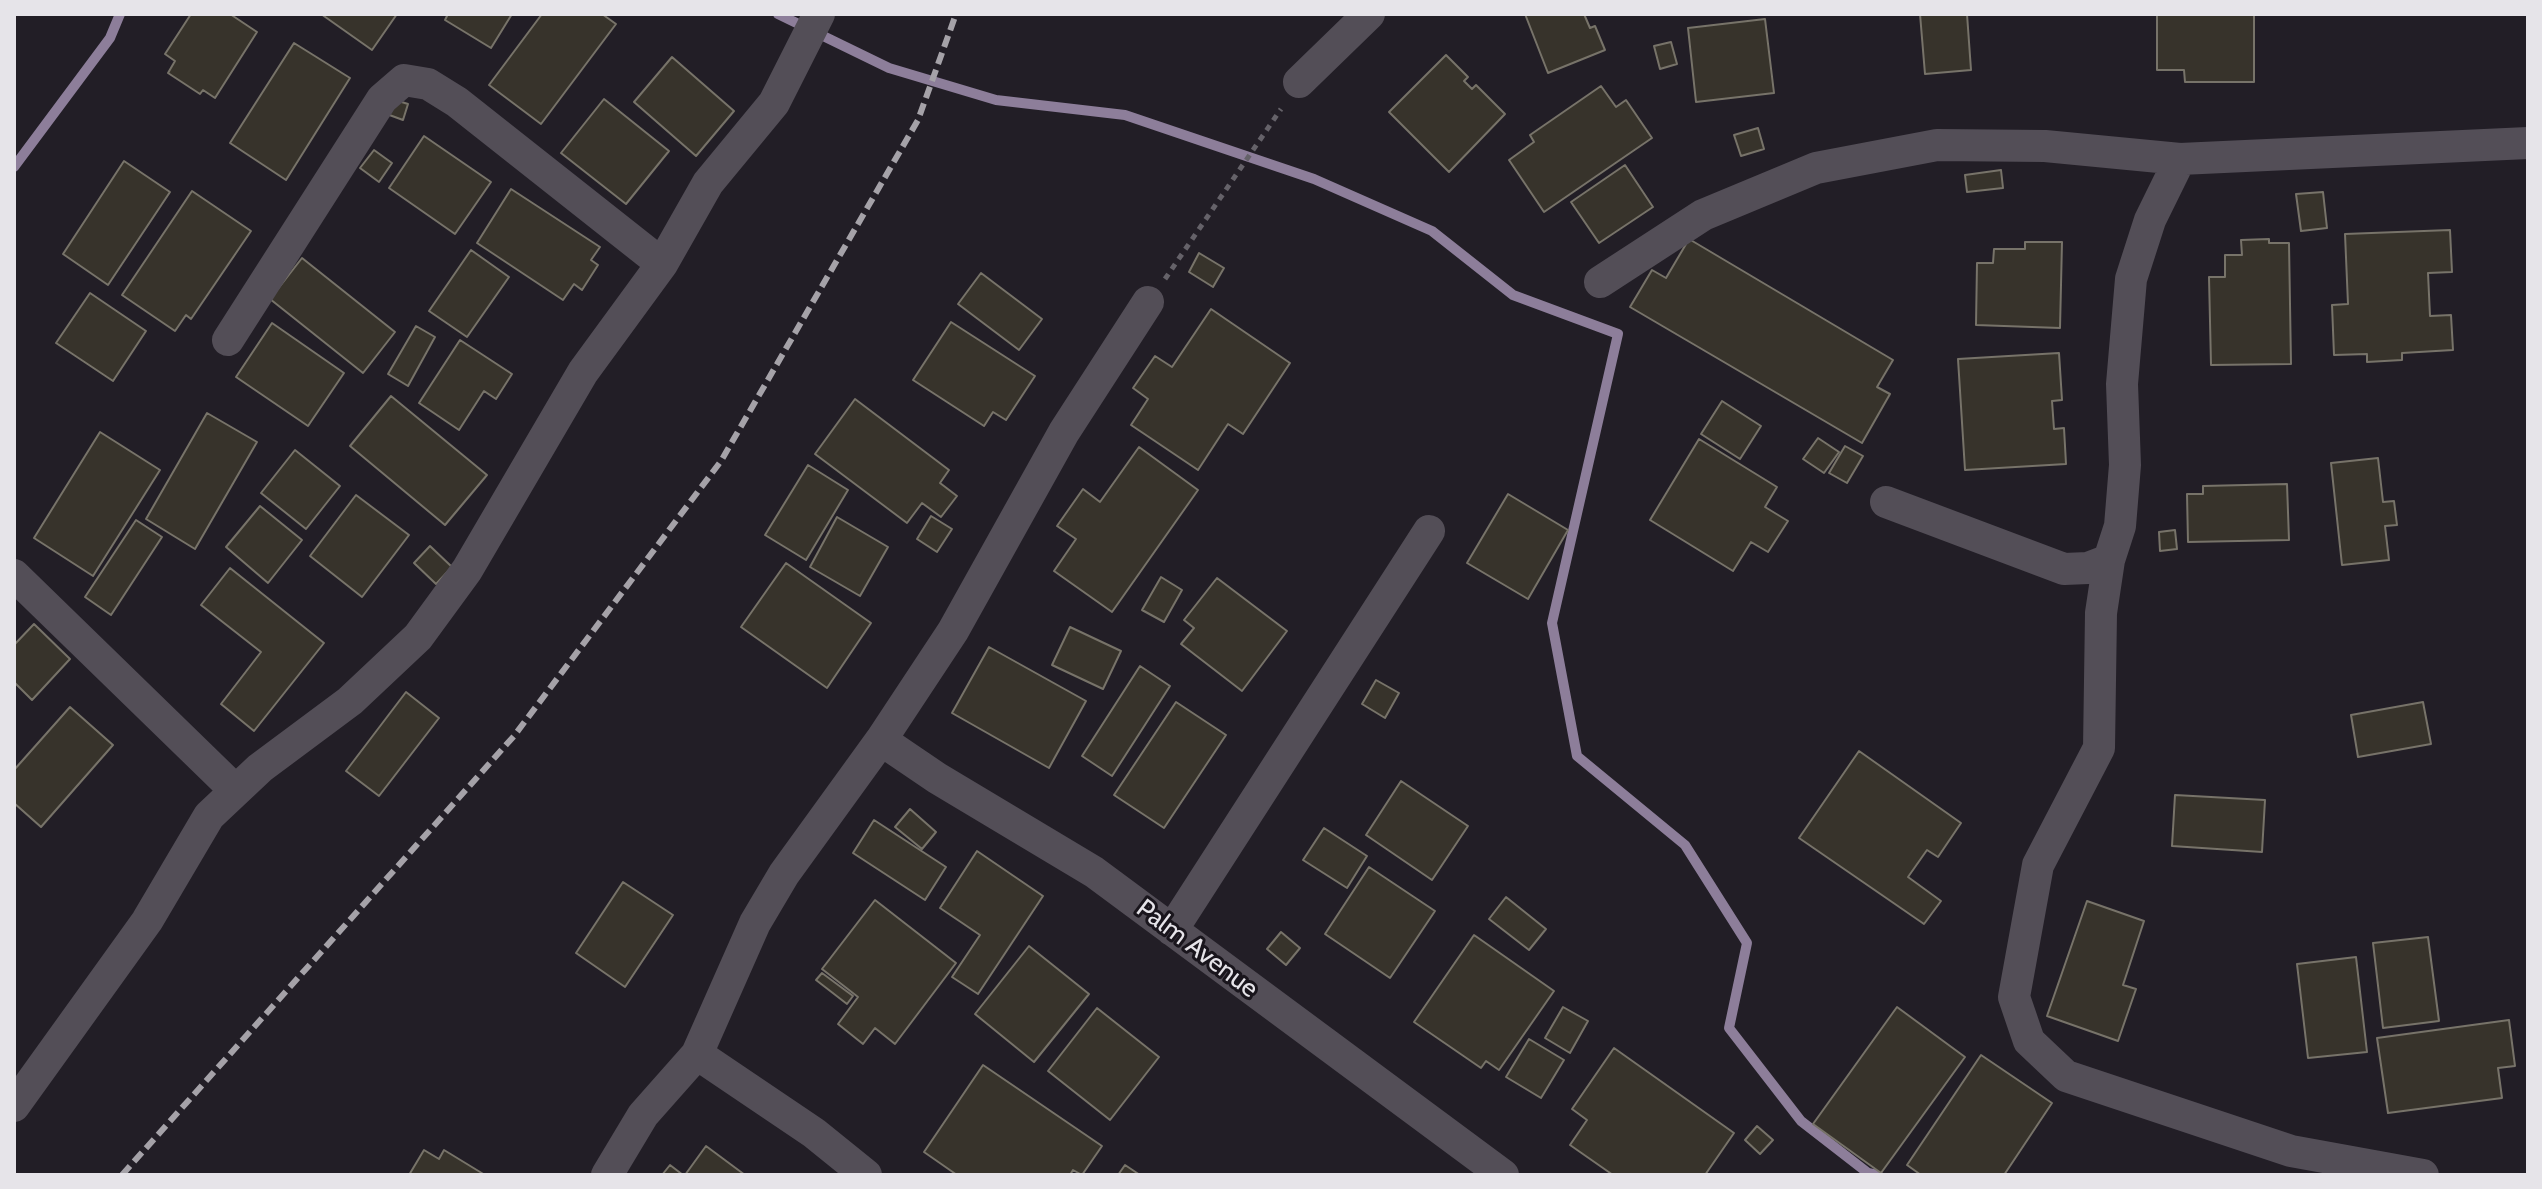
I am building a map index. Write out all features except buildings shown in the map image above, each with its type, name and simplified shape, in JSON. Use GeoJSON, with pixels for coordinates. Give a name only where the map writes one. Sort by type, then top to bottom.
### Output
{"type":"FeatureCollection","features":[{"type":"Feature","properties":{"kind":"street"},"geometry":{"type":"LineString","coordinates":[[14,1106],[147,921],[209,816],[235,790],[350,701],[418,637],[467,570],[583,372],[662,264],[708,183],[774,103],[819,14]]}},
{"type":"Feature","properties":{"kind":"street"},"geometry":{"type":"LineString","coordinates":[[1299,82],[1369,14]]}},
{"type":"Feature","properties":{"kind":"street"},"geometry":{"type":"LineString","coordinates":[[228,340],[382,99],[404,80],[428,84],[457,102],[662,264]]}},
{"type":"Feature","properties":{"kind":"street"},"geometry":{"type":"LineString","coordinates":[[1600,282],[1703,215],[1816,168],[1937,145],[2045,146],[2180,159],[2528,143]]}},
{"type":"Feature","properties":{"kind":"street"},"geometry":{"type":"LineString","coordinates":[[2180,159],[2150,220],[2131,279],[2122,384],[2125,465],[2120,526],[2109,560],[2101,613],[2099,748],[2038,865],[2014,997],[2029,1041],[2066,1076],[2291,1151],[2423,1175]]}},
{"type":"Feature","properties":{"kind":"street"},"geometry":{"type":"LineString","coordinates":[[607,1175],[643,1115],[697,1054],[762,910],[953,631],[1064,432],[1148,302]]}},
{"type":"Feature","properties":{"kind":"street"},"geometry":{"type":"LineString","coordinates":[[1886,502],[2064,569],[2088,568],[2109,560]]}},
{"type":"Feature","properties":{"kind":"street"},"geometry":{"type":"LineString","coordinates":[[1172,930],[1429,531]]}},
{"type":"Feature","properties":{"kind":"street"},"geometry":{"type":"LineString","coordinates":[[14,575],[235,790]]}},
{"type":"Feature","properties":{"kind":"street","name":"Palm Avenue"},"geometry":{"type":"LineString","coordinates":[[881,740],[937,778],[1094,872],[1503,1175]]}},
{"type":"Feature","properties":{"kind":"street"},"geometry":{"type":"LineString","coordinates":[[697,1054],[814,1133],[866,1175]]}},
{"type":"Feature","properties":{"kind":"path"},"geometry":{"type":"LineString","coordinates":[[1148,302],[1299,82]]}},
{"type":"Feature","properties":{"kind":"waterway"},"geometry":{"type":"LineString","coordinates":[[14,167],[110,38],[120,14]]}},
{"type":"Feature","properties":{"kind":"waterway"},"geometry":{"type":"LineString","coordinates":[[778,14],[889,68],[996,100],[1125,115],[1314,179],[1432,231],[1513,295],[1618,334],[1552,623],[1577,756],[1685,845],[1747,943],[1729,1028],[1801,1121],[1868,1173],[1878,1175]]}},
{"type":"Feature","properties":{"kind":"railway"},"geometry":{"type":"LineString","coordinates":[[122,1175],[514,736],[721,461],[918,120],[956,14]]}}]}
